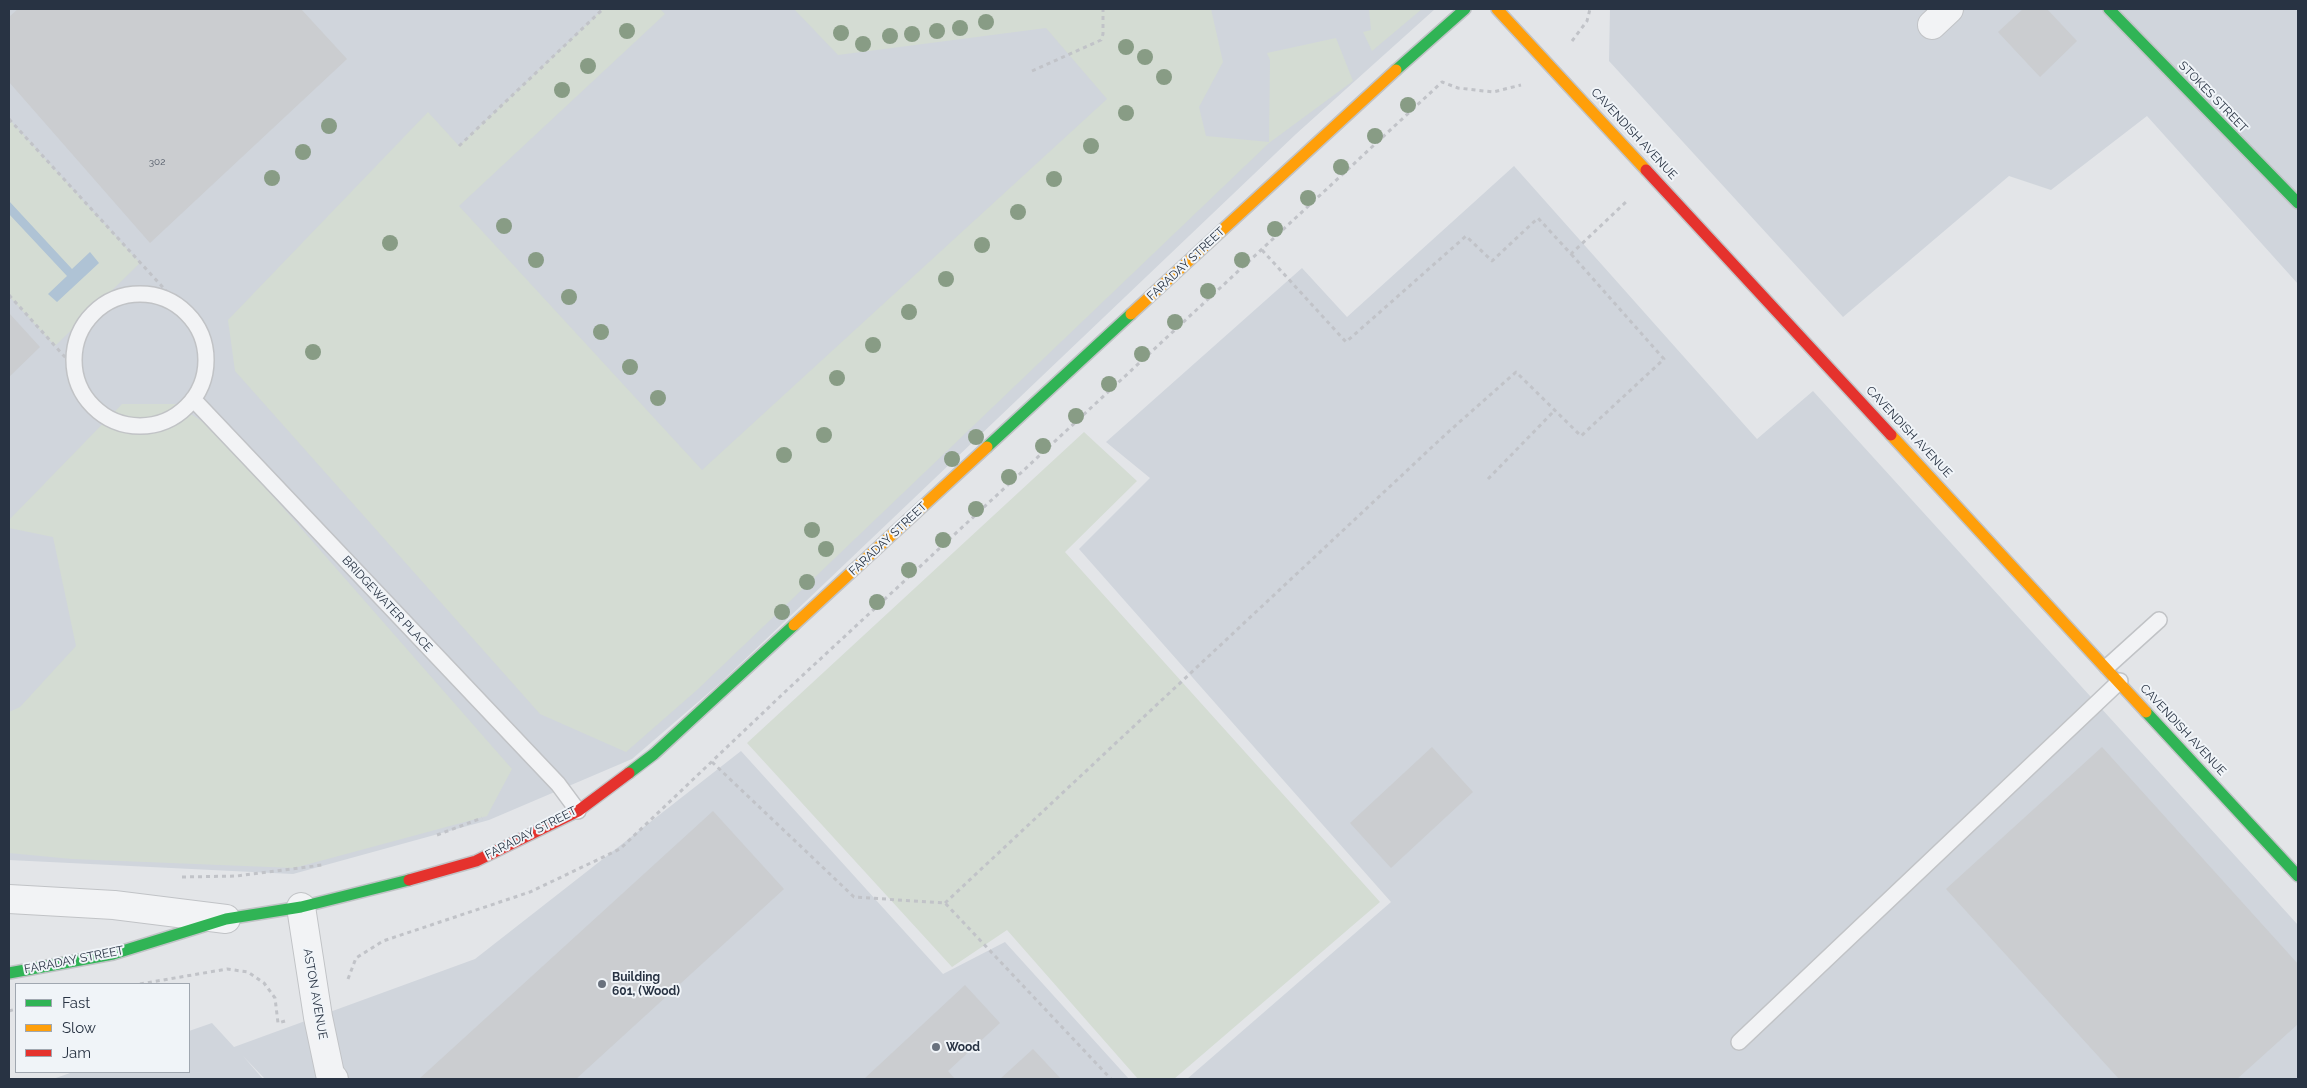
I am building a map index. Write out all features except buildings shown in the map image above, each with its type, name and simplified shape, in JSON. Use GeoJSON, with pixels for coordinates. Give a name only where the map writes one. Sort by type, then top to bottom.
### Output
{"type":"FeatureCollection","features":[{"type":"Feature","properties":{"kind":"street","name":"FARADAY STREET"},"geometry":{"type":"LineString","coordinates":[[9,973],[113,954],[226,919],[301,907],[396,884],[476,861],[578,811],[654,754],[1414,53],[1465,9]]}},
{"type":"Feature","properties":{"kind":"street","name":"CAVENDISH AVENUE"},"geometry":{"type":"LineString","coordinates":[[1497,9],[1654,175],[2298,876]]}},
{"type":"Feature","properties":{"kind":"street","name":"STOKES STREET"},"geometry":{"type":"LineString","coordinates":[[2109,9],[2298,203]]}},
{"type":"Feature","properties":{"kind":"street","name":"FARADAY STREET"},"geometry":{"type":"LineString","coordinates":[[9,900],[114,905],[226,919]]}},
{"type":"Feature","properties":{"kind":"street","name":"ASTON AVENUE"},"geometry":{"type":"LineString","coordinates":[[301,907],[318,1017],[330,1074],[334,1079]]}},
{"type":"Feature","properties":{"kind":"lane"},"geometry":{"type":"LineString","coordinates":[[134,294],[155,295],[174,304],[190,317],[202,336],[206,357],[203,379],[193,399],[177,414],[157,424],[134,426],[112,420],[94,407],[84,395],[74,367],[75,346],[83,326],[96,310],[114,299],[134,294]]}},
{"type":"Feature","properties":{"kind":"lane","name":"BRIDGEWATER PLACE"},"geometry":{"type":"LineString","coordinates":[[193,399],[558,784],[578,811]]}},
{"type":"Feature","properties":{"kind":"lane"},"geometry":{"type":"LineString","coordinates":[[2107,667],[2158,620]]}},
{"type":"Feature","properties":{"kind":"lane"},"geometry":{"type":"LineString","coordinates":[[1739,1042],[2120,681]]}},
{"type":"Feature","properties":{"kind":"path"},"geometry":{"type":"LineString","coordinates":[[458,146],[602,9]]}},
{"type":"Feature","properties":{"kind":"path"},"geometry":{"type":"LineString","coordinates":[[1032,71],[1101,40],[1104,34],[1104,9]]}},
{"type":"Feature","properties":{"kind":"path"},"geometry":{"type":"LineString","coordinates":[[1569,46],[1587,21],[1590,9]]}},
{"type":"Feature","properties":{"kind":"path"},"geometry":{"type":"LineString","coordinates":[[1442,82],[1458,88],[1493,92],[1529,82]]}},
{"type":"Feature","properties":{"kind":"path"},"geometry":{"type":"LineString","coordinates":[[9,119],[190,317]]}},
{"type":"Feature","properties":{"kind":"path"},"geometry":{"type":"LineString","coordinates":[[1571,254],[1654,175]]}},
{"type":"Feature","properties":{"kind":"path"},"geometry":{"type":"LineString","coordinates":[[945,903],[1446,434],[1516,372],[1581,436],[1664,359],[1538,218],[1492,261],[1466,236],[1346,342],[1262,250]]}},
{"type":"Feature","properties":{"kind":"path"},"geometry":{"type":"LineString","coordinates":[[9,295],[74,367]]}},
{"type":"Feature","properties":{"kind":"path"},"geometry":{"type":"LineString","coordinates":[[1488,479],[1555,410]]}},
{"type":"Feature","properties":{"kind":"path"},"geometry":{"type":"LineString","coordinates":[[712,762],[854,897],[945,903],[1111,1079]]}},
{"type":"Feature","properties":{"kind":"path"},"geometry":{"type":"LineString","coordinates":[[435,835],[489,815]]}},
{"type":"Feature","properties":{"kind":"path"},"geometry":{"type":"LineString","coordinates":[[173,877],[237,876],[324,864]]}},
{"type":"Feature","properties":{"kind":"path"},"geometry":{"type":"LineString","coordinates":[[146,983],[227,969],[248,972],[264,982],[275,998],[278,1022]]}},
{"type":"Feature","properties":{"kind":"shaded area"},"geometry":{"type":"Polygon","coordinates":[[[9,9],[1435,9],[1296,134],[719,684],[632,759],[489,820],[293,874],[9,860],[9,9]]]}},
{"type":"Feature","properties":{"kind":"shaded area"},"geometry":{"type":"Polygon","coordinates":[[[603,9],[660,9],[665,14],[459,206],[702,470],[1107,99],[1046,28],[838,55],[794,9],[1211,9],[1223,62],[1199,107],[1206,136],[1269,142],[1270,60],[1267,53],[1336,38],[1353,81],[1269,143],[697,690],[626,752],[540,714],[235,371],[228,320],[428,112],[459,146],[603,9]]]}},
{"type":"Feature","properties":{"kind":"shaded area"},"geometry":{"type":"Polygon","coordinates":[[[1369,9],[1422,9],[1372,51],[1363,32],[1371,30],[1369,9]]]}},
{"type":"Feature","properties":{"kind":"shaded area"},"geometry":{"type":"Polygon","coordinates":[[[1610,9],[2298,9],[2298,284],[2147,116],[2051,190],[2009,176],[1843,317],[1609,61],[1610,9]]]}},
{"type":"Feature","properties":{"kind":"shaded area"},"geometry":{"type":"Polygon","coordinates":[[[9,119],[140,263],[55,346],[9,296],[9,119]]]}},
{"type":"Feature","properties":{"kind":"shaded area"},"geometry":{"type":"Polygon","coordinates":[[[1514,166],[1757,439],[1813,391],[2298,925],[2298,1079],[1187,1079],[1391,902],[1079,549],[1150,478],[1106,442],[1302,268],[1347,317],[1514,166]]]}},
{"type":"Feature","properties":{"kind":"shaded area"},"geometry":{"type":"Polygon","coordinates":[[[122,404],[175,404],[214,429],[512,769],[487,816],[294,868],[72,859],[9,853],[9,712],[20,707],[76,646],[53,537],[9,528],[9,520],[122,404]]]}},
{"type":"Feature","properties":{"kind":"shaded area"},"geometry":{"type":"Polygon","coordinates":[[[1084,432],[1137,481],[1065,552],[1380,902],[1174,1079],[1138,1079],[1007,930],[952,967],[747,743],[1084,432]]]}},
{"type":"Feature","properties":{"kind":"shaded area"},"geometry":{"type":"Polygon","coordinates":[[[741,751],[943,974],[1005,942],[1129,1079],[265,1079],[243,1056],[263,1079],[53,1079],[70,1073],[190,1073],[190,1031],[212,1023],[234,1047],[475,959],[741,751]]]}},
{"type":"Feature","properties":{"kind":"water"},"geometry":{"type":"Polygon","coordinates":[[[9,201],[72,269],[90,252],[99,263],[57,302],[48,294],[67,276],[9,214],[9,201]]]}},
{"type":"Feature","properties":{"kind":"traffic: fast"},"geometry":{"type":"LineString","coordinates":[[1396,70],[1465,9]]}},
{"type":"Feature","properties":{"kind":"traffic: fast"},"geometry":{"type":"LineString","coordinates":[[2109,9],[2298,203]]}},
{"type":"Feature","properties":{"kind":"traffic: fast"},"geometry":{"type":"LineString","coordinates":[[987,447],[1131,314]]}},
{"type":"Feature","properties":{"kind":"traffic: fast"},"geometry":{"type":"LineString","coordinates":[[629,773],[654,754],[794,625]]}},
{"type":"Feature","properties":{"kind":"traffic: fast"},"geometry":{"type":"LineString","coordinates":[[2146,712],[2298,876]]}},
{"type":"Feature","properties":{"kind":"traffic: fast"},"geometry":{"type":"LineString","coordinates":[[9,973],[113,954],[226,919],[301,907],[409,880]]}},
{"type":"Feature","properties":{"kind":"traffic: slow"},"geometry":{"type":"LineString","coordinates":[[1497,9],[1646,170]]}},
{"type":"Feature","properties":{"kind":"traffic: slow"},"geometry":{"type":"LineString","coordinates":[[1131,314],[1396,70]]}},
{"type":"Feature","properties":{"kind":"traffic: slow"},"geometry":{"type":"LineString","coordinates":[[1891,435],[2146,712]]}},
{"type":"Feature","properties":{"kind":"traffic: slow"},"geometry":{"type":"LineString","coordinates":[[794,625],[987,447]]}},
{"type":"Feature","properties":{"kind":"traffic: jam"},"geometry":{"type":"LineString","coordinates":[[1646,170],[1891,435]]}},
{"type":"Feature","properties":{"kind":"traffic: jam"},"geometry":{"type":"LineString","coordinates":[[409,880],[476,861],[578,811],[629,773]]}},
{"type":"Feature","properties":{"kind":"place","name":"Building 601, (Wood)"},"geometry":{"type":"Point","coordinates":[602,984]}},
{"type":"Feature","properties":{"kind":"place","name":"Wood"},"geometry":{"type":"Point","coordinates":[936,1047]}}]}
